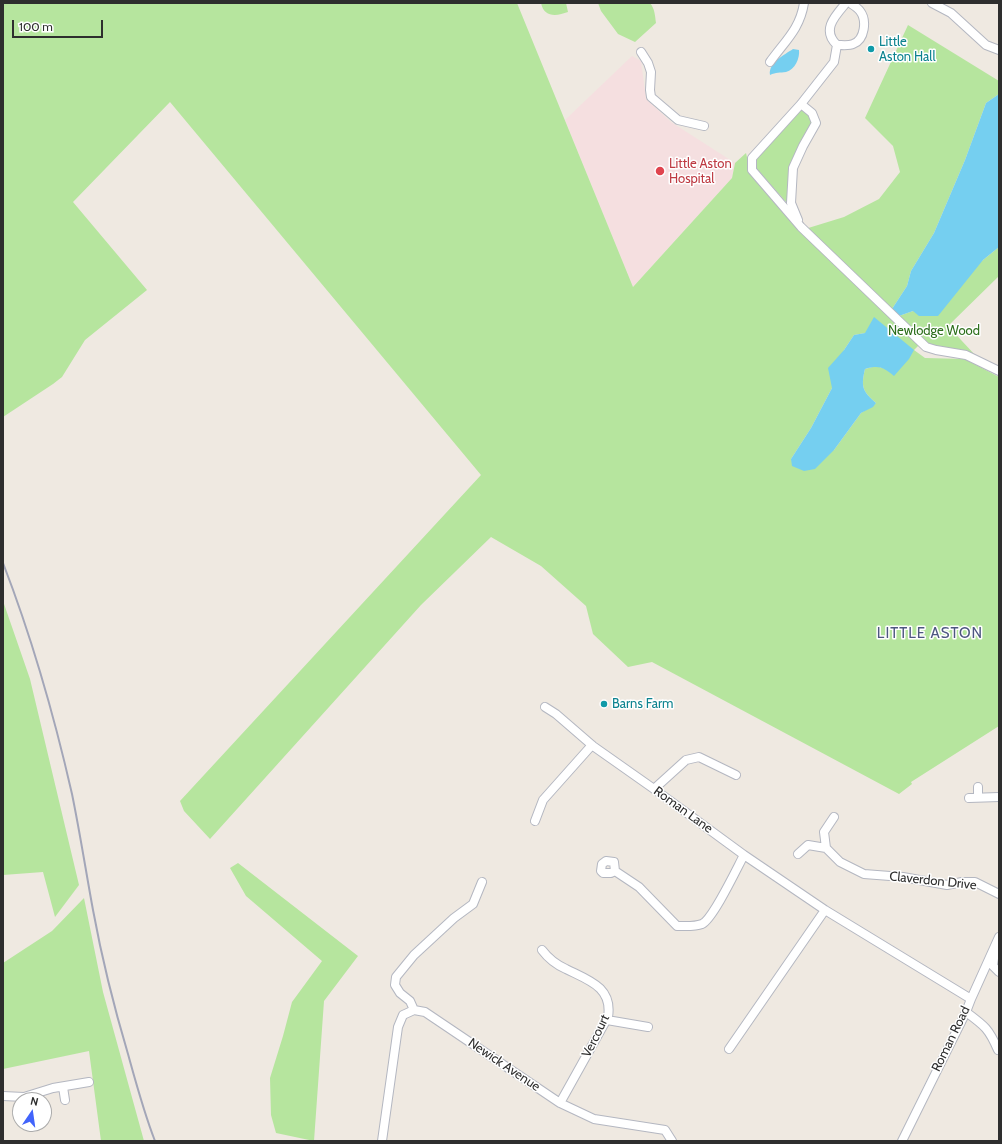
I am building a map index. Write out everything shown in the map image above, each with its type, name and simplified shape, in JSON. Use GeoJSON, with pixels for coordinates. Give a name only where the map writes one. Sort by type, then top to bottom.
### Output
{"type":"FeatureCollection","features":[{"type":"Feature","properties":{"kind":"street"},"geometry":{"type":"LineString","coordinates":[[770,62],[797,28],[803,13],[804,3]]}},
{"type":"Feature","properties":{"kind":"street"},"geometry":{"type":"LineString","coordinates":[[846,3],[836,15],[829,30],[832,39],[837,45],[834,62],[801,104],[752,158],[752,170],[801,227],[926,347],[966,355],[999,372]]}},
{"type":"Feature","properties":{"kind":"street"},"geometry":{"type":"LineString","coordinates":[[837,45],[853,44],[860,39],[864,28],[863,16],[860,11],[850,3]]}},
{"type":"Feature","properties":{"kind":"street"},"geometry":{"type":"LineString","coordinates":[[932,3],[951,12],[986,45],[999,50]]}},
{"type":"Feature","properties":{"kind":"street"},"geometry":{"type":"LineString","coordinates":[[641,52],[648,63],[651,72],[650,90],[652,97],[678,120],[704,126]]}},
{"type":"Feature","properties":{"kind":"street"},"geometry":{"type":"LineString","coordinates":[[801,104],[812,112],[816,124],[803,146],[793,168],[791,203],[801,227]]}},
{"type":"Feature","properties":{"kind":"street","name":"Roman Lane"},"geometry":{"type":"LineString","coordinates":[[545,707],[556,714],[592,745],[744,855],[825,910],[971,999]]}},
{"type":"Feature","properties":{"kind":"street"},"geometry":{"type":"LineString","coordinates":[[535,821],[543,800],[592,745]]}},
{"type":"Feature","properties":{"kind":"street"},"geometry":{"type":"LineString","coordinates":[[654,789],[686,760],[699,757],[736,775]]}},
{"type":"Feature","properties":{"kind":"street"},"geometry":{"type":"LineString","coordinates":[[978,787],[974,797],[999,797]]}},
{"type":"Feature","properties":{"kind":"street"},"geometry":{"type":"LineString","coordinates":[[798,854],[808,845],[826,848],[824,832],[834,817]]}},
{"type":"Feature","properties":{"kind":"street","name":"Claverdon Drive"},"geometry":{"type":"LineString","coordinates":[[826,848],[840,862],[864,874],[904,877],[948,885],[962,882],[975,882],[999,894]]}},
{"type":"Feature","properties":{"kind":"street"},"geometry":{"type":"LineString","coordinates":[[615,871],[639,887],[677,926],[695,926],[704,923],[713,912],[744,855]]}},
{"type":"Feature","properties":{"kind":"street"},"geometry":{"type":"LineString","coordinates":[[382,1141],[398,1027],[403,1015],[414,1010],[410,1001],[400,994],[395,985],[396,978],[414,955],[454,918],[473,904],[482,882]]}},
{"type":"Feature","properties":{"kind":"street"},"geometry":{"type":"LineString","coordinates":[[729,1049],[825,910]]}},
{"type":"Feature","properties":{"kind":"street"},"geometry":{"type":"LineString","coordinates":[[997,940],[993,966],[999,972]]}},
{"type":"Feature","properties":{"kind":"street","name":"Roman Road"},"geometry":{"type":"LineString","coordinates":[[902,1141],[966,1012],[997,940]]}},
{"type":"Feature","properties":{"kind":"street","name":"Vercourt"},"geometry":{"type":"LineString","coordinates":[[542,950],[566,969],[581,975],[595,984],[602,990],[609,1004],[607,1020],[560,1103]]}},
{"type":"Feature","properties":{"kind":"street","name":"Newick Avenue"},"geometry":{"type":"LineString","coordinates":[[414,1010],[426,1012],[560,1103],[594,1119],[665,1130],[672,1141]]}},
{"type":"Feature","properties":{"kind":"street"},"geometry":{"type":"LineString","coordinates":[[966,1012],[981,1023],[990,1033],[998,1050]]}},
{"type":"Feature","properties":{"kind":"street"},"geometry":{"type":"LineString","coordinates":[[607,1020],[648,1027]]}},
{"type":"Feature","properties":{"kind":"street"},"geometry":{"type":"LineString","coordinates":[[3,1096],[24,1097],[53,1088],[89,1082]]}},
{"type":"Feature","properties":{"kind":"street"},"geometry":{"type":"LineString","coordinates":[[63,1087],[65,1100]]}},
{"type":"Feature","properties":{"kind":"shaded area","name":"Little Aston Hospital"},"geometry":{"type":"Polygon","coordinates":[[[632,56],[641,61],[646,99],[671,122],[735,163],[732,178],[633,287],[565,120],[632,56]]]}},
{"type":"Feature","properties":{"kind":"green space"},"geometry":{"type":"Polygon","coordinates":[[[3,3],[517,3],[633,287],[732,178],[735,163],[746,153],[750,170],[919,345],[914,350],[925,358],[965,359],[999,377],[999,726],[911,782],[912,784],[899,794],[652,662],[628,667],[593,634],[586,606],[541,566],[491,537],[421,605],[210,839],[184,811],[180,801],[481,475],[170,102],[73,202],[147,290],[85,340],[62,377],[3,417],[3,3]],[[865,333],[854,335],[844,350],[832,388],[811,428],[791,459],[834,450],[861,413],[876,403],[868,395],[864,388],[863,380],[865,369],[876,366],[886,369],[865,333]]]}},
{"type":"Feature","properties":{"kind":"green space"},"geometry":{"type":"Polygon","coordinates":[[[541,3],[566,3],[568,12],[552,15],[545,11],[541,3]]]}},
{"type":"Feature","properties":{"kind":"green space"},"geometry":{"type":"Polygon","coordinates":[[[598,3],[650,3],[654,10],[656,23],[635,42],[618,34],[601,11],[598,3]]]}},
{"type":"Feature","properties":{"kind":"green space"},"geometry":{"type":"Polygon","coordinates":[[[908,25],[999,81],[999,94],[986,103],[965,160],[934,233],[911,271],[907,286],[890,312],[805,229],[844,217],[879,199],[900,172],[893,146],[865,118],[908,25]]]}},
{"type":"Feature","properties":{"kind":"green space"},"geometry":{"type":"Polygon","coordinates":[[[802,107],[811,117],[813,125],[798,148],[788,169],[787,203],[756,168],[757,157],[802,107]]]}},
{"type":"Feature","properties":{"kind":"green space","name":"Newlodge Wood"},"geometry":{"type":"Polygon","coordinates":[[[999,247],[999,276],[948,326],[976,356],[927,345],[896,317],[913,311],[999,247]]]}},
{"type":"Feature","properties":{"kind":"green space"},"geometry":{"type":"Polygon","coordinates":[[[3,601],[30,679],[79,885],[55,917],[43,872],[3,875],[3,601]]]}},
{"type":"Feature","properties":{"kind":"green space"},"geometry":{"type":"Polygon","coordinates":[[[238,863],[358,956],[324,1001],[314,1141],[276,1133],[271,1115],[270,1078],[292,1002],[322,961],[246,896],[230,868],[238,863]]]}},
{"type":"Feature","properties":{"kind":"green space"},"geometry":{"type":"Polygon","coordinates":[[[84,898],[103,992],[144,1141],[101,1141],[89,1051],[3,1069],[3,963],[52,931],[84,898]]]}},
{"type":"Feature","properties":{"kind":"water"},"geometry":{"type":"Polygon","coordinates":[[[793,49],[799,50],[799,53],[798,60],[792,69],[786,72],[770,75],[771,67],[774,63],[793,49]]]}},
{"type":"Feature","properties":{"kind":"water"},"geometry":{"type":"Polygon","coordinates":[[[999,94],[999,247],[983,260],[938,316],[919,316],[913,311],[896,317],[890,312],[907,286],[911,271],[934,233],[965,160],[986,103],[999,94]]]}},
{"type":"Feature","properties":{"kind":"water"},"geometry":{"type":"Polygon","coordinates":[[[874,317],[914,350],[909,359],[894,376],[877,367],[865,369],[863,384],[865,391],[876,403],[873,407],[861,413],[834,450],[815,469],[804,471],[792,466],[791,459],[811,428],[832,388],[828,368],[844,350],[854,335],[865,333],[874,317]]]}},
{"type":"Feature","properties":{"kind":"railway"},"geometry":{"type":"LineString","coordinates":[[3,563],[33,648],[58,735],[78,823],[97,928],[109,983],[140,1098],[155,1141]]}},
{"type":"Feature","properties":{"kind":"place","name":"Little Aston Hall"},"geometry":{"type":"Point","coordinates":[871,49]}},
{"type":"Feature","properties":{"kind":"place","name":"Little Aston Hospital"},"geometry":{"type":"Point","coordinates":[660,171]}},
{"type":"Feature","properties":{"kind":"place","name":"Barns Farm"},"geometry":{"type":"Point","coordinates":[604,704]}},
{"type":"Feature","properties":{"kind":"district","name":"LITTLE ASTON"},"geometry":{"type":"Point","coordinates":[930,634]}}]}
